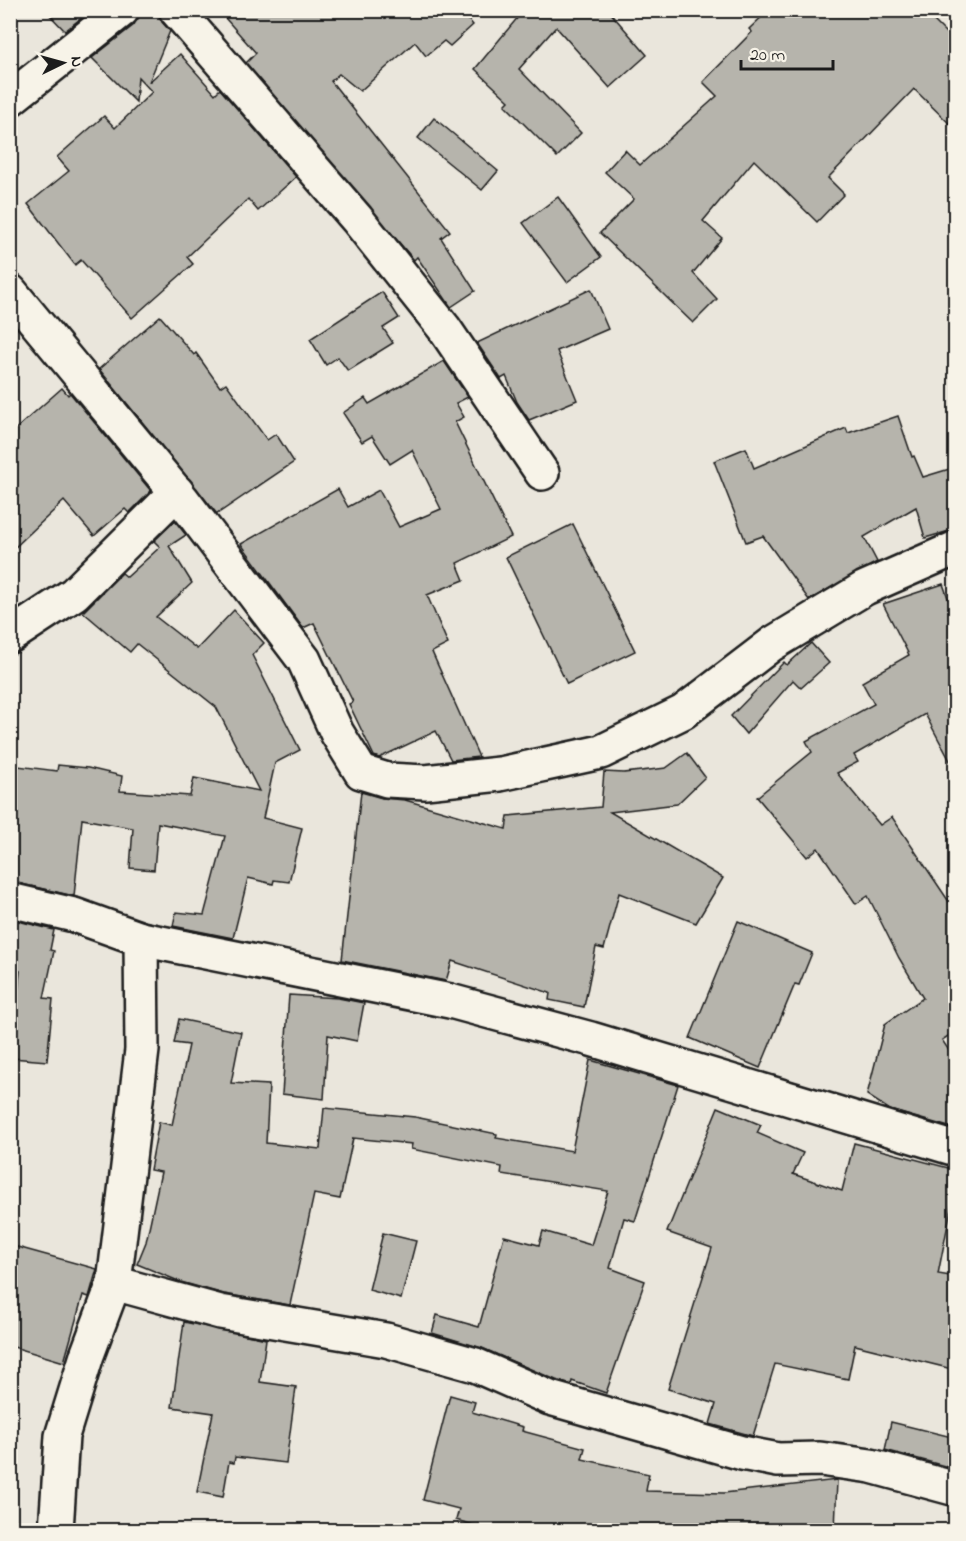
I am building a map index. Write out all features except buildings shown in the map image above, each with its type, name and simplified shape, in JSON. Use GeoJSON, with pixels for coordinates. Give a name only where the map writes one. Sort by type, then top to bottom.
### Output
{"type":"FeatureCollection","features":[{"type":"Feature","properties":{"kind":"street"},"geometry":{"type":"LineString","coordinates":[[10,99],[122,10]]}},
{"type":"Feature","properties":{"kind":"street"},"geometry":{"type":"LineString","coordinates":[[176,10],[357,219],[444,328],[542,472]]}},
{"type":"Feature","properties":{"kind":"street"},"geometry":{"type":"LineString","coordinates":[[10,291],[177,492],[304,660],[337,733],[361,772],[387,780],[425,782],[500,774],[601,752],[683,712],[772,644],[865,588],[956,548]]}},
{"type":"Feature","properties":{"kind":"street"},"geometry":{"type":"LineString","coordinates":[[10,636],[74,594],[177,492]]}},
{"type":"Feature","properties":{"kind":"street"},"geometry":{"type":"LineString","coordinates":[[10,900],[74,915],[141,939],[450,1001],[591,1039],[956,1149]]}},
{"type":"Feature","properties":{"kind":"street"},"geometry":{"type":"LineString","coordinates":[[56,1530],[62,1436],[87,1355],[114,1283],[142,1050],[141,939]]}},
{"type":"Feature","properties":{"kind":"street"},"geometry":{"type":"LineString","coordinates":[[114,1283],[220,1312],[386,1340],[475,1365],[550,1398],[742,1453],[778,1460],[820,1459],[871,1466],[956,1489]]}}]}
